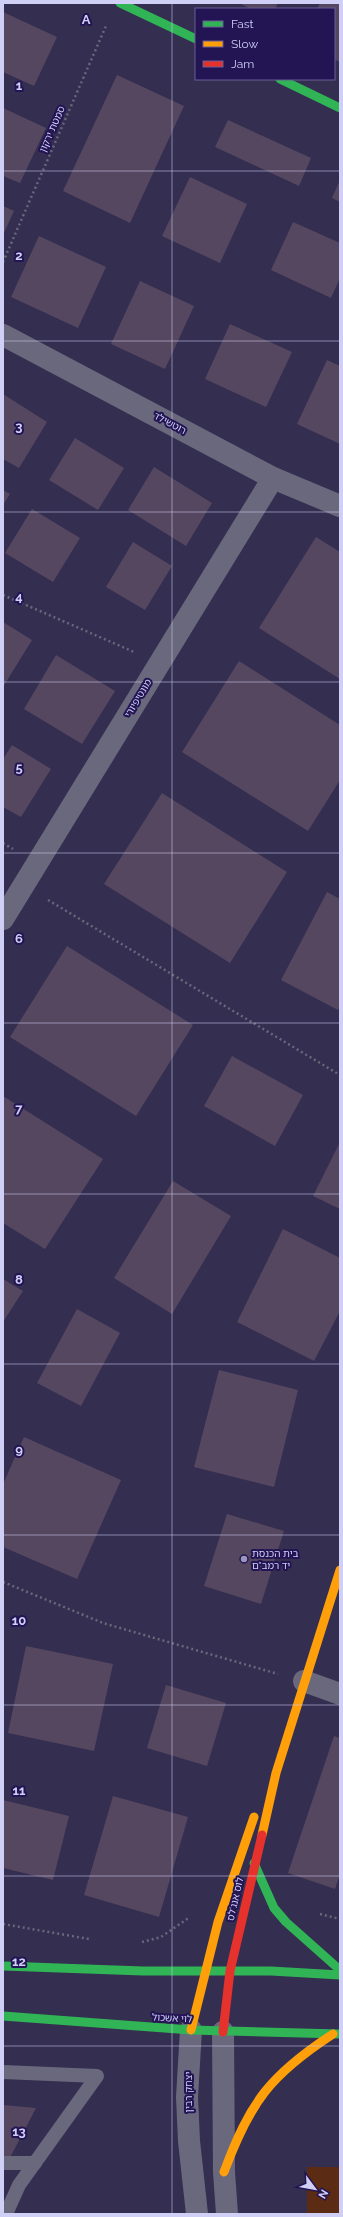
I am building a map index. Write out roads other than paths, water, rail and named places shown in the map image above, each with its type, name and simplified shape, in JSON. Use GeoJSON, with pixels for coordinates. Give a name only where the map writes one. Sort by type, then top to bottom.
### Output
{"type":"FeatureCollection","features":[{"type":"Feature","properties":{"kind":"main road"},"geometry":{"type":"LineString","coordinates":[[120,3],[195,39]]}},
{"type":"Feature","properties":{"kind":"main road"},"geometry":{"type":"LineString","coordinates":[[282,80],[340,108]]}},
{"type":"Feature","properties":{"kind":"main road","name":"לוס אנג'לס"},"geometry":{"type":"LineString","coordinates":[[223,2032],[230,1971],[276,1773],[340,1570]]}},
{"type":"Feature","properties":{"kind":"main road","name":"לוס אנג'לס"},"geometry":{"type":"LineString","coordinates":[[204,1971],[237,1858],[276,1773]]}},
{"type":"Feature","properties":{"kind":"main road"},"geometry":{"type":"LineString","coordinates":[[254,1863],[274,1908],[286,1922],[340,1970]]}},
{"type":"Feature","properties":{"kind":"main road"},"geometry":{"type":"LineString","coordinates":[[3,1966],[340,1975]]}},
{"type":"Feature","properties":{"kind":"main road","name":"יצחק רבין"},"geometry":{"type":"LineString","coordinates":[[191,2030],[204,1971]]}},
{"type":"Feature","properties":{"kind":"main road","name":"לוי אשכול"},"geometry":{"type":"LineString","coordinates":[[3,2016],[223,2032],[336,2034]]}},
{"type":"Feature","properties":{"kind":"main road"},"geometry":{"type":"LineString","coordinates":[[224,2172],[235,2140],[245,2120],[267,2086],[295,2059],[336,2034]]}},
{"type":"Feature","properties":{"kind":"street","name":"רוטשילד"},"geometry":{"type":"LineString","coordinates":[[3,335],[273,478],[340,506]]}},
{"type":"Feature","properties":{"kind":"street","name":"מונטיפיורי"},"geometry":{"type":"LineString","coordinates":[[3,919],[273,478]]}},
{"type":"Feature","properties":{"kind":"street"},"geometry":{"type":"LineString","coordinates":[[304,1681],[340,1694]]}},
{"type":"Feature","properties":{"kind":"street","name":"יצחק רבין"},"geometry":{"type":"LineString","coordinates":[[191,2030],[188,2104],[189,2141],[197,2214]]}},
{"type":"Feature","properties":{"kind":"street"},"geometry":{"type":"LineString","coordinates":[[223,2032],[224,2172],[227,2214]]}},
{"type":"Feature","properties":{"kind":"lane"},"geometry":{"type":"LineString","coordinates":[[3,2072],[97,2076],[19,2185],[6,2214]]}},
{"type":"Feature","properties":{"kind":"lane"},"geometry":{"type":"LineString","coordinates":[[3,2163],[35,2163]]}},
{"type":"Feature","properties":{"kind":"place","name":"בית הכנסת יד רמב\"ם"},"geometry":{"type":"Point","coordinates":[244,1559]}}]}
